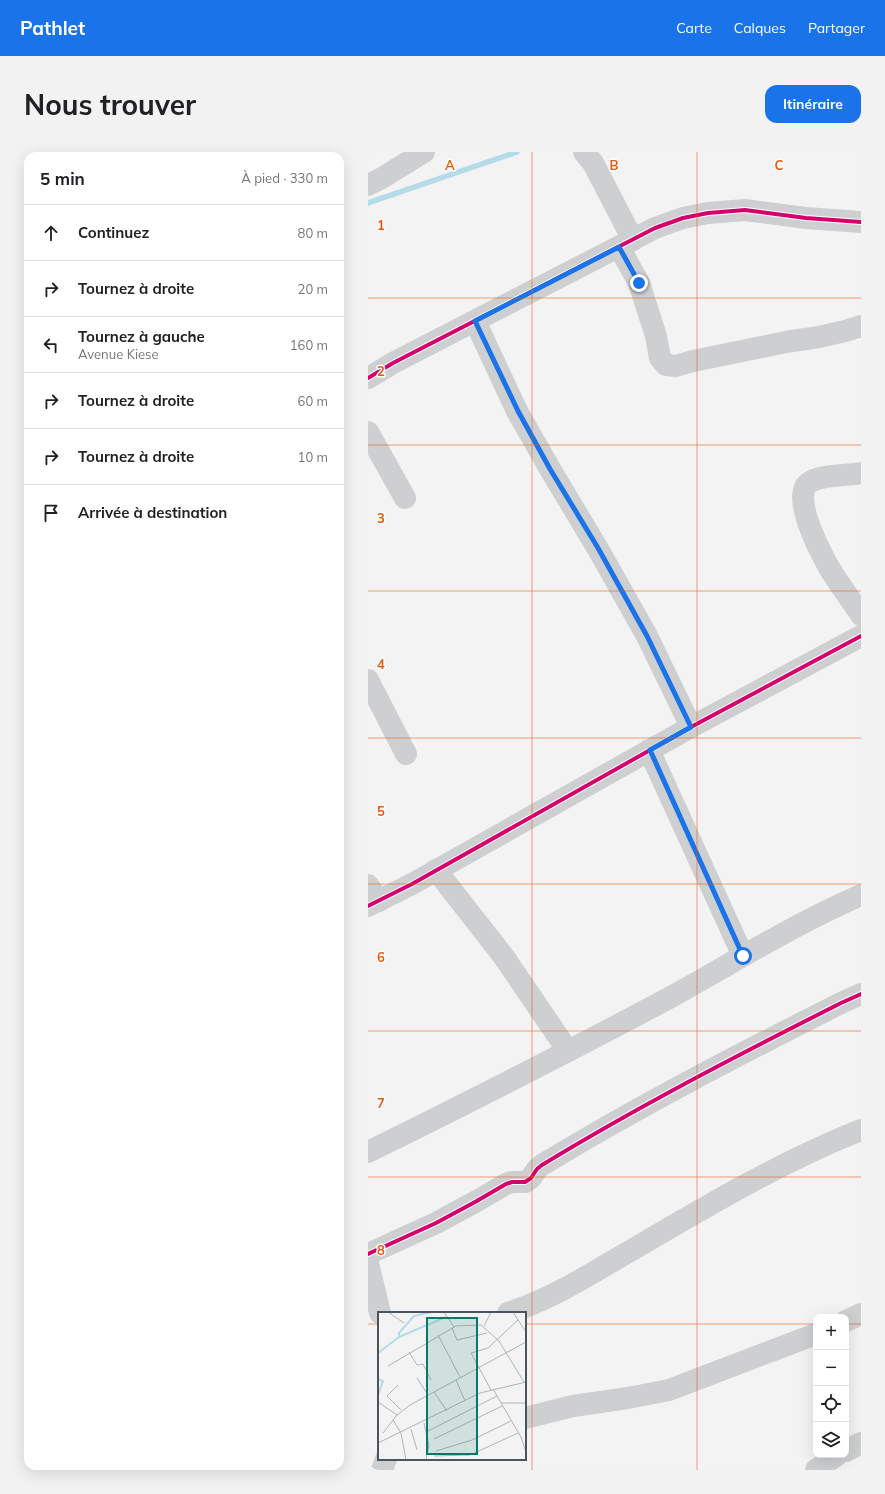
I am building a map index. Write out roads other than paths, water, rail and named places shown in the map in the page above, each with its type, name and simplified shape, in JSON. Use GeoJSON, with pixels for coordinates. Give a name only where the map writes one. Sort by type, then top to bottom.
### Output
{"type":"FeatureCollection","features":[{"type":"Feature","properties":{"kind":"street"},"geometry":{"type":"LineString","coordinates":[[368,185],[424,152]]}},
{"type":"Feature","properties":{"kind":"street"},"geometry":{"type":"LineString","coordinates":[[584,152],[593,163],[626,243],[656,336],[660,358],[666,365],[676,366],[693,361],[786,342],[819,337],[861,326]]}},
{"type":"Feature","properties":{"kind":"street"},"geometry":{"type":"LineString","coordinates":[[368,378],[393,363],[655,228],[683,218],[745,210],[806,218],[861,222]]}},
{"type":"Feature","properties":{"kind":"street"},"geometry":{"type":"LineString","coordinates":[[475,321],[518,411],[550,469],[598,548],[647,636],[691,727]]}},
{"type":"Feature","properties":{"kind":"street"},"geometry":{"type":"LineString","coordinates":[[368,432],[405,498]]}},
{"type":"Feature","properties":{"kind":"street"},"geometry":{"type":"LineString","coordinates":[[861,473],[818,479],[808,482],[803,491],[802,501],[808,526],[827,564],[861,615]]}},
{"type":"Feature","properties":{"kind":"street"},"geometry":{"type":"LineString","coordinates":[[372,897],[436,870],[691,727],[861,636]]}},
{"type":"Feature","properties":{"kind":"street"},"geometry":{"type":"LineString","coordinates":[[368,680],[406,754]]}},
{"type":"Feature","properties":{"kind":"street"},"geometry":{"type":"LineString","coordinates":[[650,750],[743,956]]}},
{"type":"Feature","properties":{"kind":"street"},"geometry":{"type":"LineString","coordinates":[[436,870],[504,957],[568,1051]]}},
{"type":"Feature","properties":{"kind":"street"},"geometry":{"type":"LineString","coordinates":[[368,1152],[568,1051],[670,997],[835,906],[861,895]]}},
{"type":"Feature","properties":{"kind":"street"},"geometry":{"type":"LineString","coordinates":[[368,1254],[436,1223],[506,1184],[512,1182],[526,1182],[542,1165],[601,1129],[712,1068],[861,994]]}},
{"type":"Feature","properties":{"kind":"street"},"geometry":{"type":"LineString","coordinates":[[511,1312],[527,1307],[577,1283],[752,1181],[834,1140],[861,1130]]}},
{"type":"Feature","properties":{"kind":"street"},"geometry":{"type":"LineString","coordinates":[[368,1263],[380,1312]]}},
{"type":"Feature","properties":{"kind":"street"},"geometry":{"type":"LineString","coordinates":[[849,1320],[861,1314]]}},
{"type":"Feature","properties":{"kind":"street"},"geometry":{"type":"LineString","coordinates":[[526,1418],[573,1406],[669,1390],[813,1335]]}},
{"type":"Feature","properties":{"kind":"street"},"geometry":{"type":"LineString","coordinates":[[849,1449],[861,1443]]}},
{"type":"Feature","properties":{"kind":"street"},"geometry":{"type":"LineString","coordinates":[[816,1470],[833,1458]]}},
{"type":"Feature","properties":{"kind":"street"},"geometry":{"type":"LineString","coordinates":[[382,1470],[386,1460]]}},
{"type":"Feature","properties":{"kind":"waterway"},"geometry":{"type":"LineString","coordinates":[[368,203],[517,152]]}}]}
